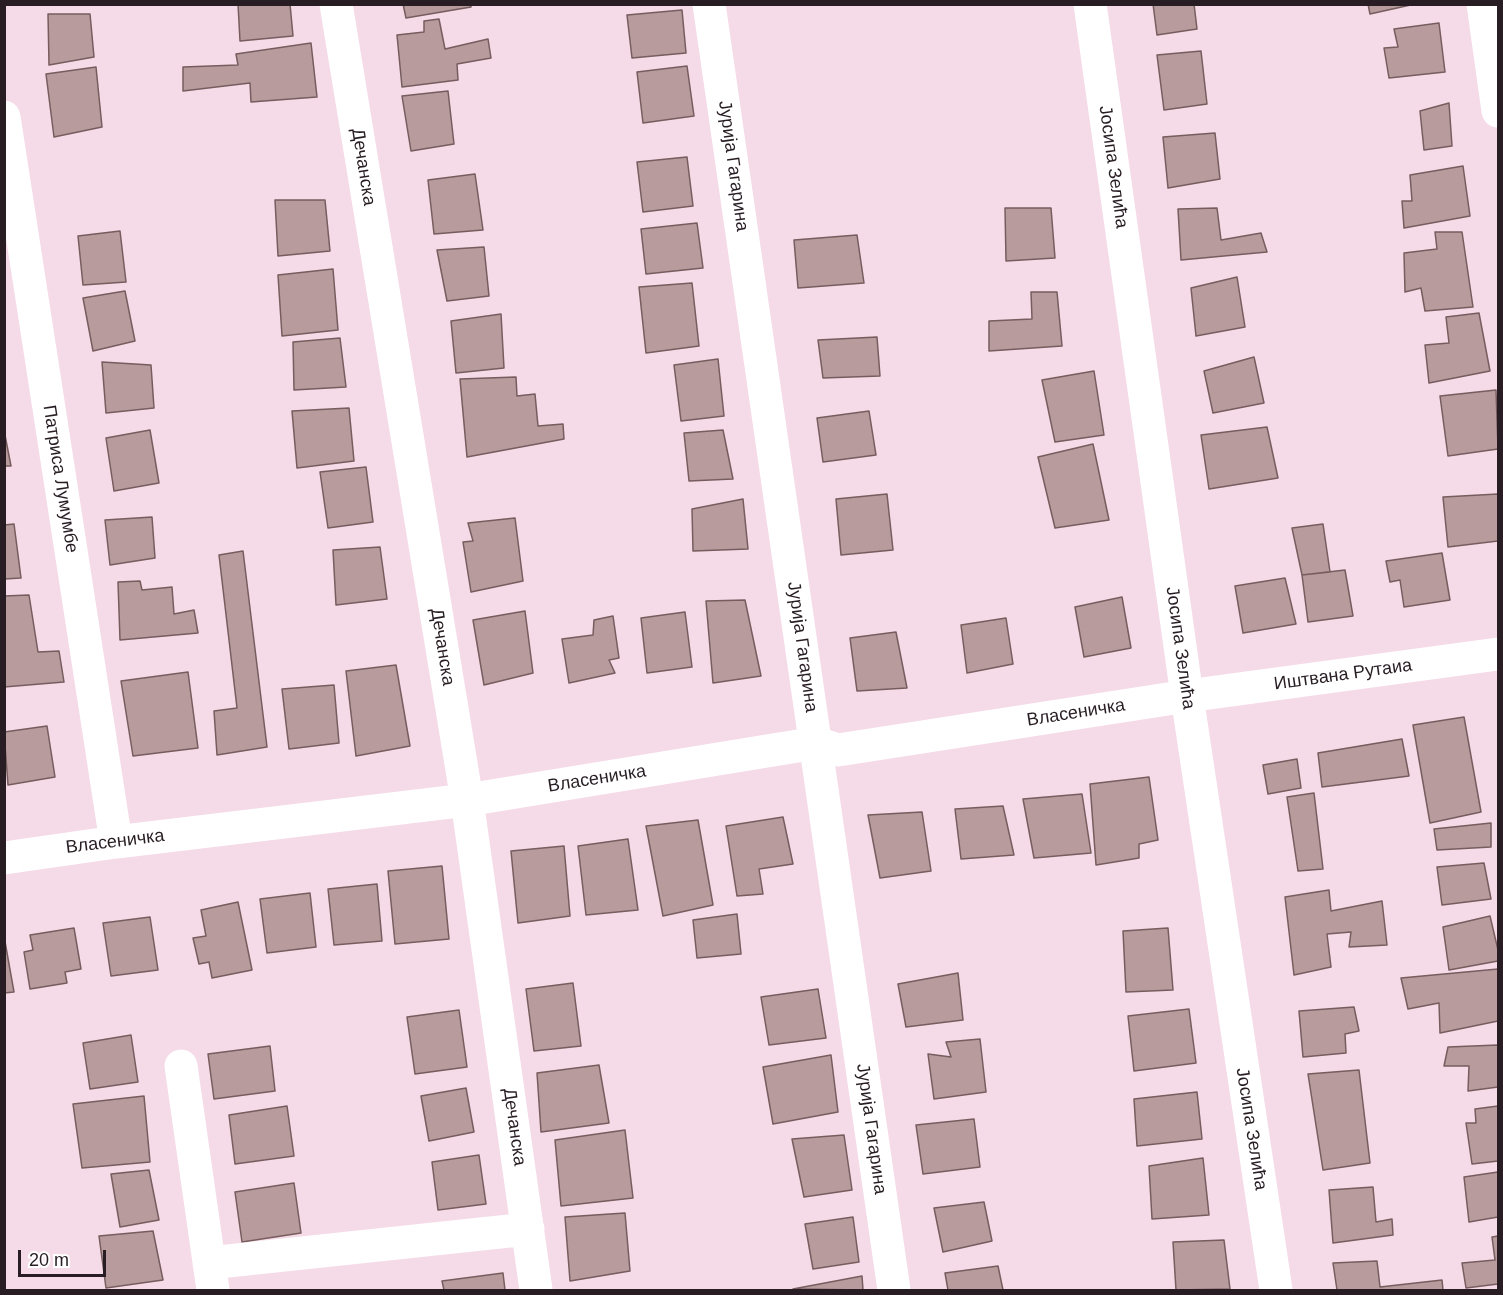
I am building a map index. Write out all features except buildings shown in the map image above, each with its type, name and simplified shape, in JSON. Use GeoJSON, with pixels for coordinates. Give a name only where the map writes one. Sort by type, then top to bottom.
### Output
{"type":"FeatureCollection","features":[{"type":"Feature","properties":{"kind":"street","name":"Дечанска"},"geometry":{"type":"LineString","coordinates":[[336,4],[467,800],[537,1290]]}},
{"type":"Feature","properties":{"kind":"street","name":"Јурија Гагарина"},"geometry":{"type":"LineString","coordinates":[[709,4],[894,1290]]}},
{"type":"Feature","properties":{"kind":"street","name":"Јосипа Зелића"},"geometry":{"type":"LineString","coordinates":[[1090,4],[1187,696],[1276,1290]]}},
{"type":"Feature","properties":{"kind":"street"},"geometry":{"type":"LineString","coordinates":[[1483,4],[1498,111]]}},
{"type":"Feature","properties":{"kind":"street","name":"Патриса Лумумбе"},"geometry":{"type":"LineString","coordinates":[[4,117],[116,842]]}},
{"type":"Feature","properties":{"kind":"street","name":"Иштвана Рутаиа"},"geometry":{"type":"LineString","coordinates":[[1187,696],[1498,655]]}},
{"type":"Feature","properties":{"kind":"street","name":"Власеничка"},"geometry":{"type":"LineString","coordinates":[[4,858],[116,842],[467,800],[816,743],[838,750],[1187,696]]}},
{"type":"Feature","properties":{"kind":"street"},"geometry":{"type":"LineString","coordinates":[[181,1066],[211,1277],[528,1229]]}}]}
